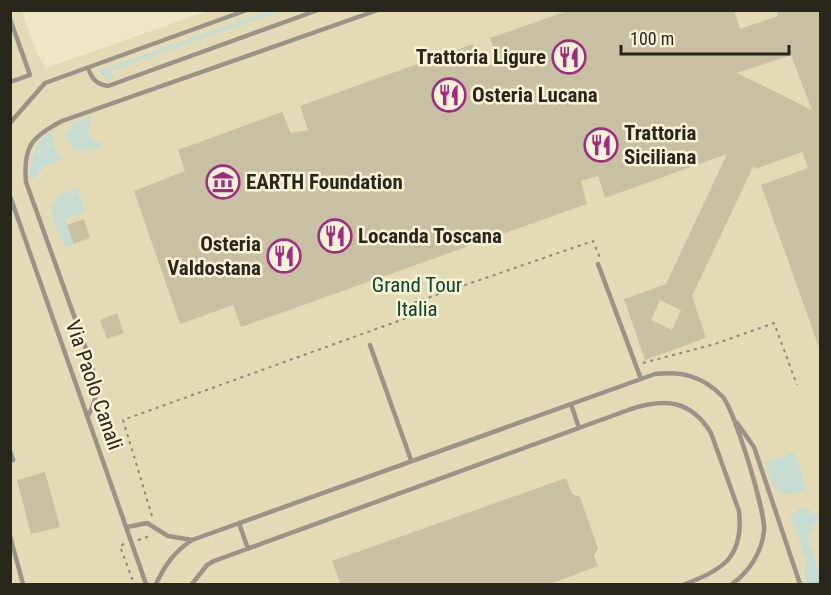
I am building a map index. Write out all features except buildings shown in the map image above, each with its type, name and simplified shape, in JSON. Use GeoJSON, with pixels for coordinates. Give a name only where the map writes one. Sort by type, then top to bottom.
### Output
{"type":"FeatureCollection","features":[{"type":"Feature","properties":{"kind":"lane"},"geometry":{"type":"LineString","coordinates":[[10,123],[45,83],[247,10]]}},
{"type":"Feature","properties":{"kind":"lane"},"geometry":{"type":"LineString","coordinates":[[88,68],[91,77],[100,85],[108,86],[318,10]]}},
{"type":"Feature","properties":{"kind":"lane"},"geometry":{"type":"LineString","coordinates":[[88,416],[99,390],[26,182],[27,152],[37,135],[62,121],[378,10]]}},
{"type":"Feature","properties":{"kind":"lane"},"geometry":{"type":"LineString","coordinates":[[10,19],[30,75],[10,82]]}},
{"type":"Feature","properties":{"kind":"lane","name":"Via Paolo Canali"},"geometry":{"type":"LineString","coordinates":[[10,196],[146,585]]}},
{"type":"Feature","properties":{"kind":"lane"},"geometry":{"type":"LineString","coordinates":[[600,263],[641,379]]}},
{"type":"Feature","properties":{"kind":"lane"},"geometry":{"type":"LineString","coordinates":[[370,345],[411,460]]}},
{"type":"Feature","properties":{"kind":"lane"},"geometry":{"type":"LineString","coordinates":[[156,585],[165,566],[177,550],[192,540],[655,374],[674,372],[687,374],[700,380],[724,398],[734,419],[764,520],[764,531],[755,559],[732,585]]}},
{"type":"Feature","properties":{"kind":"lane"},"geometry":{"type":"LineString","coordinates":[[192,585],[207,565],[248,549],[640,406],[663,402],[684,407],[706,425],[739,511],[739,540],[729,559],[714,573],[685,585]]}},
{"type":"Feature","properties":{"kind":"lane"},"geometry":{"type":"LineString","coordinates":[[571,404],[579,428]]}},
{"type":"Feature","properties":{"kind":"lane"},"geometry":{"type":"LineString","coordinates":[[734,419],[754,447],[800,585]]}},
{"type":"Feature","properties":{"kind":"lane"},"geometry":{"type":"LineString","coordinates":[[10,451],[13,460],[10,461]]}},
{"type":"Feature","properties":{"kind":"lane"},"geometry":{"type":"LineString","coordinates":[[127,527],[147,523],[168,536],[192,540]]}},
{"type":"Feature","properties":{"kind":"lane"},"geometry":{"type":"LineString","coordinates":[[239,523],[248,549]]}},
{"type":"Feature","properties":{"kind":"lane"},"geometry":{"type":"LineString","coordinates":[[10,536],[23,585]]}},
{"type":"Feature","properties":{"kind":"path"},"geometry":{"type":"LineString","coordinates":[[147,537],[152,518],[123,420],[416,315],[410,304],[593,241],[600,263]]}},
{"type":"Feature","properties":{"kind":"path"},"geometry":{"type":"LineString","coordinates":[[639,354],[643,364],[715,344],[774,323],[797,385]]}},
{"type":"Feature","properties":{"kind":"path"},"geometry":{"type":"LineString","coordinates":[[120,546],[134,585]]}},
{"type":"Feature","properties":{"kind":"shaded area","name":"Grand Tour Italia"},"geometry":{"type":"Polygon","coordinates":[[[10,11],[22,11],[36,52],[46,68],[208,11],[820,11],[820,584],[11,584],[10,11]]]}},
{"type":"Feature","properties":{"kind":"green space"},"geometry":{"type":"Polygon","coordinates":[[[267,11],[280,11],[111,71],[113,80],[107,79],[98,71],[267,11]]]}},
{"type":"Feature","properties":{"kind":"green space"},"geometry":{"type":"Polygon","coordinates":[[[91,116],[88,133],[93,140],[101,143],[101,146],[79,151],[71,146],[66,134],[73,123],[91,116]]]}},
{"type":"Feature","properties":{"kind":"green space"},"geometry":{"type":"Polygon","coordinates":[[[53,130],[56,149],[63,159],[45,166],[32,180],[29,178],[34,151],[53,130]]]}},
{"type":"Feature","properties":{"kind":"green space"},"geometry":{"type":"Polygon","coordinates":[[[77,188],[85,212],[65,219],[74,244],[65,247],[54,220],[52,207],[58,196],[77,188]]]}},
{"type":"Feature","properties":{"kind":"green space"},"geometry":{"type":"Polygon","coordinates":[[[794,452],[807,490],[789,494],[782,493],[774,486],[765,463],[794,452]]]}},
{"type":"Feature","properties":{"kind":"green space"},"geometry":{"type":"Polygon","coordinates":[[[800,508],[807,509],[820,517],[807,536],[820,574],[820,584],[808,584],[804,572],[807,562],[790,516],[800,508]]]}},
{"type":"Feature","properties":{"kind":"place","name":"Trattoria Ligure"},"geometry":{"type":"Point","coordinates":[569,57]}},
{"type":"Feature","properties":{"kind":"place","name":"Osteria Lucana"},"geometry":{"type":"Point","coordinates":[449,95]}},
{"type":"Feature","properties":{"kind":"place","name":"Trattoria Siciliana"},"geometry":{"type":"Point","coordinates":[601,145]}},
{"type":"Feature","properties":{"kind":"place","name":"EARTH Foundation"},"geometry":{"type":"Point","coordinates":[223,182]}},
{"type":"Feature","properties":{"kind":"place","name":"Locanda Toscana"},"geometry":{"type":"Point","coordinates":[335,236]}},
{"type":"Feature","properties":{"kind":"place","name":"Osteria Valdostana"},"geometry":{"type":"Point","coordinates":[284,256]}}]}
